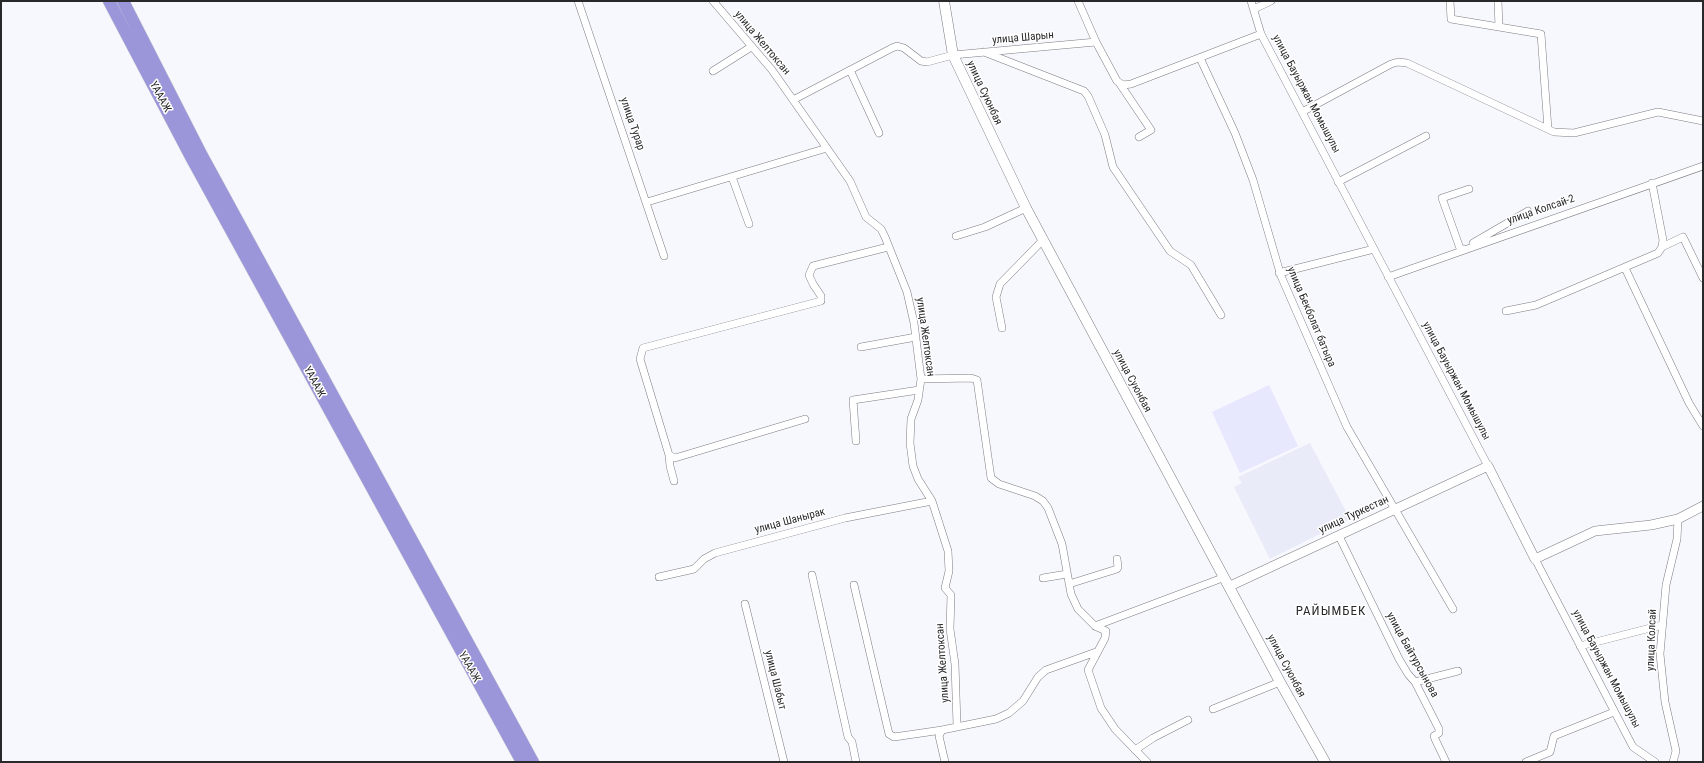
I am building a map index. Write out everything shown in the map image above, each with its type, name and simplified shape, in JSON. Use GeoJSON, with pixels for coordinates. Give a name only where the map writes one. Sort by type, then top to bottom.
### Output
{"type":"FeatureCollection","features":[{"type":"Feature","properties":{"kind":"highway","name":"ҮАААЖ"},"geometry":{"type":"LineString","coordinates":[[109,1],[190,157],[522,762]]}},
{"type":"Feature","properties":{"kind":"highway","name":"ҮАААЖ"},"geometry":{"type":"LineString","coordinates":[[123,1],[200,152],[533,762]]}},
{"type":"Feature","properties":{"kind":"main road","name":"улица Суюнбая"},"geometry":{"type":"LineString","coordinates":[[944,1],[953,55],[1042,241],[1228,582],[1280,682],[1325,762]]}},
{"type":"Feature","properties":{"kind":"street","name":"улица Турар"},"geometry":{"type":"LineString","coordinates":[[578,1],[664,256]]}},
{"type":"Feature","properties":{"kind":"street","name":"улица Желтоксан"},"geometry":{"type":"LineString","coordinates":[[713,1],[772,70],[850,181],[866,217],[881,229],[907,292],[916,337],[921,379],[911,419],[910,443],[913,466],[918,479],[932,501],[948,551],[949,571],[945,588],[951,595],[950,629],[955,664],[957,726]]}},
{"type":"Feature","properties":{"kind":"street"},"geometry":{"type":"LineString","coordinates":[[1078,1],[1096,42],[1120,84],[1151,130],[1139,137]]}},
{"type":"Feature","properties":{"kind":"street","name":"улица Бауыржан Момышулы"},"geometry":{"type":"LineString","coordinates":[[1252,1],[1261,34],[1488,466],[1614,712],[1633,747],[1655,762]]}},
{"type":"Feature","properties":{"kind":"street"},"geometry":{"type":"LineString","coordinates":[[1254,9],[1271,1]]}},
{"type":"Feature","properties":{"kind":"street"},"geometry":{"type":"LineString","coordinates":[[1450,1],[1451,19],[1541,34],[1548,129]]}},
{"type":"Feature","properties":{"kind":"street"},"geometry":{"type":"LineString","coordinates":[[1498,1],[1499,27]]}},
{"type":"Feature","properties":{"kind":"street"},"geometry":{"type":"LineString","coordinates":[[1120,84],[1132,84],[1261,34]]}},
{"type":"Feature","properties":{"kind":"street","name":"улица Шарын"},"geometry":{"type":"LineString","coordinates":[[850,70],[897,46],[904,48],[922,62],[927,62],[953,55],[1096,42]]}},
{"type":"Feature","properties":{"kind":"street"},"geometry":{"type":"LineString","coordinates":[[712,71],[751,47]]}},
{"type":"Feature","properties":{"kind":"street"},"geometry":{"type":"LineString","coordinates":[[984,52],[1084,91],[1088,96],[1105,135],[1113,166],[1170,251],[1190,265],[1221,315]]}},
{"type":"Feature","properties":{"kind":"street","name":"улица Бекболат батыра"},"geometry":{"type":"LineString","coordinates":[[1200,58],[1235,133],[1253,180],[1280,272],[1347,427],[1453,609]]}},
{"type":"Feature","properties":{"kind":"street"},"geometry":{"type":"LineString","coordinates":[[1302,112],[1391,64],[1398,62],[1408,63],[1554,132],[1574,133],[1658,112],[1703,121]]}},
{"type":"Feature","properties":{"kind":"street"},"geometry":{"type":"LineString","coordinates":[[793,100],[850,70],[879,133]]}},
{"type":"Feature","properties":{"kind":"street"},"geometry":{"type":"LineString","coordinates":[[1338,182],[1426,136]]}},
{"type":"Feature","properties":{"kind":"street"},"geometry":{"type":"LineString","coordinates":[[647,202],[827,148]]}},
{"type":"Feature","properties":{"kind":"street","name":"улица Колсай-2"},"geometry":{"type":"LineString","coordinates":[[1388,277],[1703,166]]}},
{"type":"Feature","properties":{"kind":"street"},"geometry":{"type":"LineString","coordinates":[[732,177],[749,224]]}},
{"type":"Feature","properties":{"kind":"street"},"geometry":{"type":"LineString","coordinates":[[1652,183],[1663,240],[1662,247]]}},
{"type":"Feature","properties":{"kind":"street"},"geometry":{"type":"LineString","coordinates":[[1469,189],[1442,198],[1462,251],[1512,219],[1528,211]]}},
{"type":"Feature","properties":{"kind":"street"},"geometry":{"type":"LineString","coordinates":[[956,236],[985,227],[1026,208]]}},
{"type":"Feature","properties":{"kind":"street"},"geometry":{"type":"LineString","coordinates":[[1506,311],[1536,305],[1625,268],[1658,252],[1662,247],[1683,237],[1703,278]]}},
{"type":"Feature","properties":{"kind":"street"},"geometry":{"type":"LineString","coordinates":[[1002,328],[996,297],[1000,284],[1042,241]]}},
{"type":"Feature","properties":{"kind":"street"},"geometry":{"type":"LineString","coordinates":[[674,481],[669,455],[640,358],[642,348],[821,301],[821,296],[809,276],[813,266],[888,247]]}},
{"type":"Feature","properties":{"kind":"street"},"geometry":{"type":"LineString","coordinates":[[1280,272],[1374,249]]}},
{"type":"Feature","properties":{"kind":"street"},"geometry":{"type":"LineString","coordinates":[[1625,268],[1689,403],[1703,426]]}},
{"type":"Feature","properties":{"kind":"street"},"geometry":{"type":"LineString","coordinates":[[861,347],[916,337]]}},
{"type":"Feature","properties":{"kind":"street"},"geometry":{"type":"LineString","coordinates":[[921,379],[972,378],[977,380],[991,478],[999,484],[1043,501],[1048,508],[1062,544],[1071,594],[1078,609],[1095,626],[1106,631],[1106,634],[1090,664],[1088,674],[1101,708],[1115,729],[1147,762]]}},
{"type":"Feature","properties":{"kind":"street"},"geometry":{"type":"LineString","coordinates":[[856,441],[853,400],[919,390]]}},
{"type":"Feature","properties":{"kind":"street"},"geometry":{"type":"LineString","coordinates":[[669,455],[675,458],[806,419]]}},
{"type":"Feature","properties":{"kind":"street","name":"улица Туркестан"},"geometry":{"type":"LineString","coordinates":[[1095,626],[1228,582],[1339,536],[1488,466]]}},
{"type":"Feature","properties":{"kind":"street","name":"улица Шанырак"},"geometry":{"type":"LineString","coordinates":[[659,577],[694,569],[704,559],[723,551],[845,518],[932,501]]}},
{"type":"Feature","properties":{"kind":"street"},"geometry":{"type":"LineString","coordinates":[[1535,559],[1595,531],[1651,525],[1678,519],[1703,506]]}},
{"type":"Feature","properties":{"kind":"street","name":"улица Колсай"},"geometry":{"type":"LineString","coordinates":[[1673,762],[1676,752],[1661,682],[1660,654],[1666,585],[1677,539],[1678,519]]}},
{"type":"Feature","properties":{"kind":"street","name":"улица Байтурсынова"},"geometry":{"type":"LineString","coordinates":[[1339,536],[1399,658],[1408,674],[1415,682],[1439,729],[1439,732],[1434,736],[1446,762]]}},
{"type":"Feature","properties":{"kind":"street"},"geometry":{"type":"LineString","coordinates":[[1069,584],[1117,569],[1117,559]]}},
{"type":"Feature","properties":{"kind":"street"},"geometry":{"type":"LineString","coordinates":[[1043,578],[1067,574]]}},
{"type":"Feature","properties":{"kind":"street"},"geometry":{"type":"LineString","coordinates":[[812,575],[848,737],[852,742],[856,762]]}},
{"type":"Feature","properties":{"kind":"street"},"geometry":{"type":"LineString","coordinates":[[854,585],[890,734],[894,737],[942,730],[996,719],[1009,713],[1023,701],[1038,677],[1046,670],[1096,652]]}},
{"type":"Feature","properties":{"kind":"street","name":"улица Шабыт"},"geometry":{"type":"LineString","coordinates":[[746,604],[784,762]]}},
{"type":"Feature","properties":{"kind":"street"},"geometry":{"type":"LineString","coordinates":[[1580,646],[1662,625]]}},
{"type":"Feature","properties":{"kind":"street"},"geometry":{"type":"LineString","coordinates":[[1415,682],[1458,671]]}},
{"type":"Feature","properties":{"kind":"street"},"geometry":{"type":"LineString","coordinates":[[1214,709],[1280,682]]}},
{"type":"Feature","properties":{"kind":"street"},"geometry":{"type":"LineString","coordinates":[[1531,761],[1550,752],[1554,736],[1614,712]]}},
{"type":"Feature","properties":{"kind":"street"},"geometry":{"type":"LineString","coordinates":[[1135,750],[1153,738],[1188,720]]}},
{"type":"Feature","properties":{"kind":"street"},"geometry":{"type":"LineString","coordinates":[[942,730],[939,736],[945,762]]}},
{"type":"Feature","properties":{"kind":"shaded area"},"geometry":{"type":"Polygon","coordinates":[[[1269,385],[1298,446],[1240,473],[1212,412],[1269,385]]]}},
{"type":"Feature","properties":{"kind":"shaded area"},"geometry":{"type":"Polygon","coordinates":[[[1310,443],[1350,519],[1270,559],[1234,487],[1242,483],[1238,477],[1310,443]]]}},
{"type":"Feature","properties":{"kind":"district","name":"РАЙЫМБЕК"},"geometry":{"type":"Point","coordinates":[1331,612]}}]}
